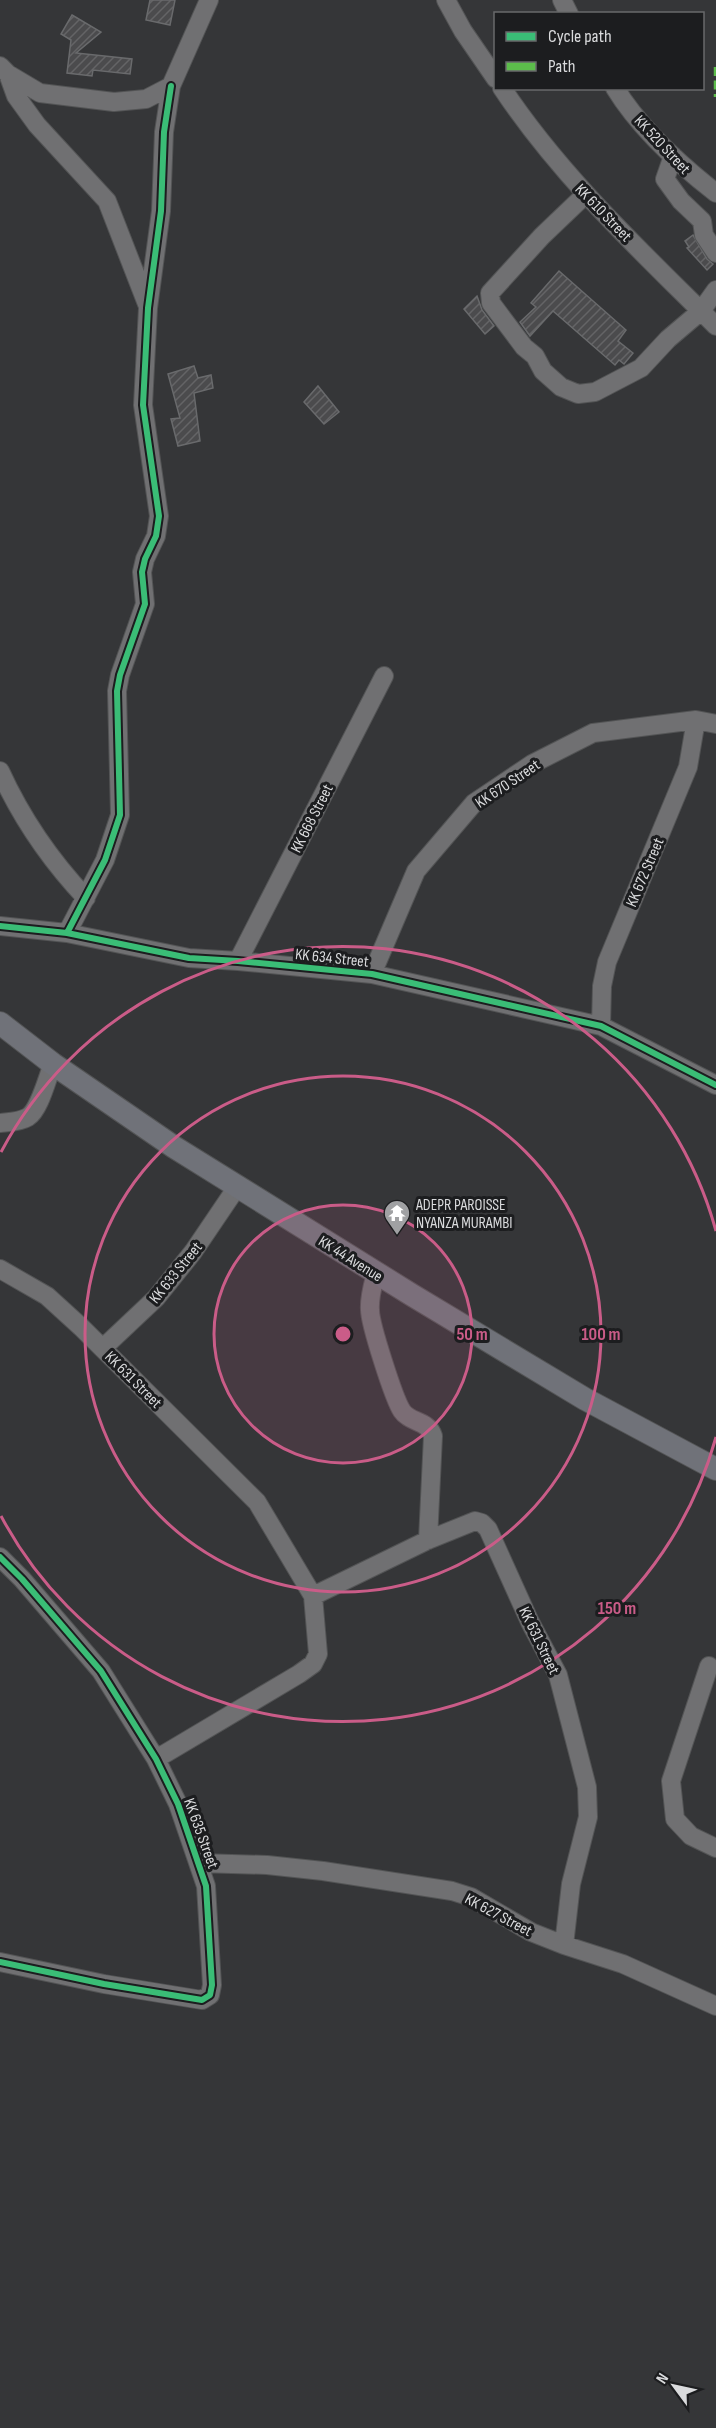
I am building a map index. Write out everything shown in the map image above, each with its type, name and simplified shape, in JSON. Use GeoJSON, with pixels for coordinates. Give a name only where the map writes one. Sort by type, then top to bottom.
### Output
{"type":"FeatureCollection","features":[{"type":"Feature","properties":{"kind":"main road","name":"KK 44 Avenue"},"geometry":{"type":"LineString","coordinates":[[0,1023],[53,1064],[237,1187],[585,1399],[716,1469]]}},
{"type":"Feature","properties":{"kind":"street"},"geometry":{"type":"LineString","coordinates":[[67,933],[105,860],[120,815],[117,691],[120,675],[145,604],[142,572],[156,536],[159,516],[143,405],[148,308],[161,211],[164,132],[171,86],[209,0]]}},
{"type":"Feature","properties":{"kind":"street"},"geometry":{"type":"LineString","coordinates":[[446,0],[463,31],[494,78]]}},
{"type":"Feature","properties":{"kind":"street"},"geometry":{"type":"LineString","coordinates":[[4,70],[40,93],[114,102],[146,99],[171,86]]}},
{"type":"Feature","properties":{"kind":"street"},"geometry":{"type":"LineString","coordinates":[[4,70],[16,96],[37,125],[107,201],[148,308]]}},
{"type":"Feature","properties":{"kind":"street","name":"KK 610 Street"},"geometry":{"type":"LineString","coordinates":[[503,90],[545,147],[586,194],[716,326]]}},
{"type":"Feature","properties":{"kind":"street","name":"KK 520 Street"},"geometry":{"type":"LineString","coordinates":[[616,90],[624,102],[673,156],[696,179],[716,193]]}},
{"type":"Feature","properties":{"kind":"street"},"geometry":{"type":"LineString","coordinates":[[673,156],[665,179],[681,201],[702,220],[704,235],[716,253]]}},
{"type":"Feature","properties":{"kind":"street"},"geometry":{"type":"LineString","coordinates":[[586,194],[542,236],[490,293],[491,303],[524,347],[535,357],[543,371],[561,387],[578,394],[595,392],[641,368],[701,311],[716,290]]}},
{"type":"Feature","properties":{"kind":"street","name":"KK 668 Street"},"geometry":{"type":"LineString","coordinates":[[238,961],[384,676]]}},
{"type":"Feature","properties":{"kind":"street","name":"KK 670 Street"},"geometry":{"type":"LineString","coordinates":[[372,975],[416,871],[474,804],[532,764],[593,733],[696,720],[716,724]]}},
{"type":"Feature","properties":{"kind":"street","name":"KK 672 Street"},"geometry":{"type":"LineString","coordinates":[[601,1026],[602,986],[607,962],[688,767],[696,720]]}},
{"type":"Feature","properties":{"kind":"street"},"geometry":{"type":"LineString","coordinates":[[0,771],[13,798],[61,872],[86,898]]}},
{"type":"Feature","properties":{"kind":"street","name":"KK 634 Street"},"geometry":{"type":"LineString","coordinates":[[0,926],[67,933],[189,958],[372,975],[601,1026],[716,1085]]}},
{"type":"Feature","properties":{"kind":"street"},"geometry":{"type":"LineString","coordinates":[[0,1123],[20,1120],[35,1110],[53,1064]]}},
{"type":"Feature","properties":{"kind":"street","name":"KK 633 Street"},"geometry":{"type":"LineString","coordinates":[[104,1348],[156,1298],[193,1252],[237,1187]]}},
{"type":"Feature","properties":{"kind":"street","name":"KK 631 Street"},"geometry":{"type":"LineString","coordinates":[[0,1269],[47,1296],[104,1348],[257,1502],[313,1596],[318,1654],[312,1664],[156,1759]]}},
{"type":"Feature","properties":{"kind":"street"},"geometry":{"type":"LineString","coordinates":[[376,1273],[369,1311],[394,1392],[401,1410],[430,1428],[433,1436],[428,1540]]}},
{"type":"Feature","properties":{"kind":"street","name":"KK 631 Street"},"geometry":{"type":"LineString","coordinates":[[313,1596],[428,1540],[475,1521],[482,1523],[488,1529],[530,1622],[558,1675],[587,1787],[588,1817],[571,1884],[564,1946]]}},
{"type":"Feature","properties":{"kind":"street","name":"KK 635 Street"},"geometry":{"type":"LineString","coordinates":[[0,1557],[22,1579],[101,1671],[156,1759],[178,1804],[206,1886],[212,1985],[210,1995],[202,2000],[104,1984],[0,1962]]}},
{"type":"Feature","properties":{"kind":"street"},"geometry":{"type":"LineString","coordinates":[[709,1666],[671,1781],[675,1819],[691,1836],[716,1848]]}},
{"type":"Feature","properties":{"kind":"street","name":"KK 627 Street"},"geometry":{"type":"LineString","coordinates":[[199,1863],[267,1865],[323,1871],[452,1891],[471,1897],[531,1932],[564,1946],[623,1964],[716,2006]]}},
{"type":"Feature","properties":{"kind":"building"},"geometry":{"type":"Polygon","coordinates":[[[150,0],[175,0],[170,25],[146,20],[150,0]]]}},
{"type":"Feature","properties":{"kind":"building"},"geometry":{"type":"Polygon","coordinates":[[[72,15],[101,32],[76,53],[132,59],[130,74],[93,70],[92,76],[67,73],[71,40],[61,34],[72,15]]]}},
{"type":"Feature","properties":{"kind":"building"},"geometry":{"type":"Polygon","coordinates":[[[693,235],[707,259],[713,264],[707,270],[687,248],[689,247],[685,241],[693,235]]]}},
{"type":"Feature","properties":{"kind":"building"},"geometry":{"type":"Polygon","coordinates":[[[559,271],[626,330],[618,341],[633,353],[624,364],[619,360],[615,365],[553,311],[530,336],[520,322],[536,307],[531,303],[559,271]]]}},
{"type":"Feature","properties":{"kind":"building"},"geometry":{"type":"Polygon","coordinates":[[[477,296],[482,310],[494,326],[485,334],[464,309],[477,296]]]}},
{"type":"Feature","properties":{"kind":"building"},"geometry":{"type":"Polygon","coordinates":[[[194,366],[198,378],[211,375],[213,388],[194,393],[200,441],[178,446],[171,419],[180,418],[168,374],[194,366]]]}},
{"type":"Feature","properties":{"kind":"building"},"geometry":{"type":"Polygon","coordinates":[[[318,386],[339,412],[324,424],[304,402],[318,386]]]}},
{"type":"Feature","properties":{"kind":"marked path"},"geometry":{"type":"LineString","coordinates":[[716,67],[716,97]]}},
{"type":"Feature","properties":{"kind":"cycle path"},"geometry":{"type":"LineString","coordinates":[[67,933],[105,860],[120,815],[117,691],[120,675],[145,604],[142,572],[145,559],[156,536],[159,516],[143,405],[148,308],[161,211],[164,132],[171,86]]}},
{"type":"Feature","properties":{"kind":"cycle path"},"geometry":{"type":"LineString","coordinates":[[0,926],[67,933],[189,958],[372,974],[601,1026],[716,1085]]}},
{"type":"Feature","properties":{"kind":"cycle path"},"geometry":{"type":"LineString","coordinates":[[0,1557],[22,1579],[101,1671],[156,1759],[178,1804],[206,1886],[212,1985],[210,1995],[202,2000],[104,1984],[0,1962]]}},
{"type":"Feature","properties":{"kind":"place","name":"ADEPR PAROISSE NYANZA MURAMBI"},"geometry":{"type":"Point","coordinates":[397,1236]}}]}
